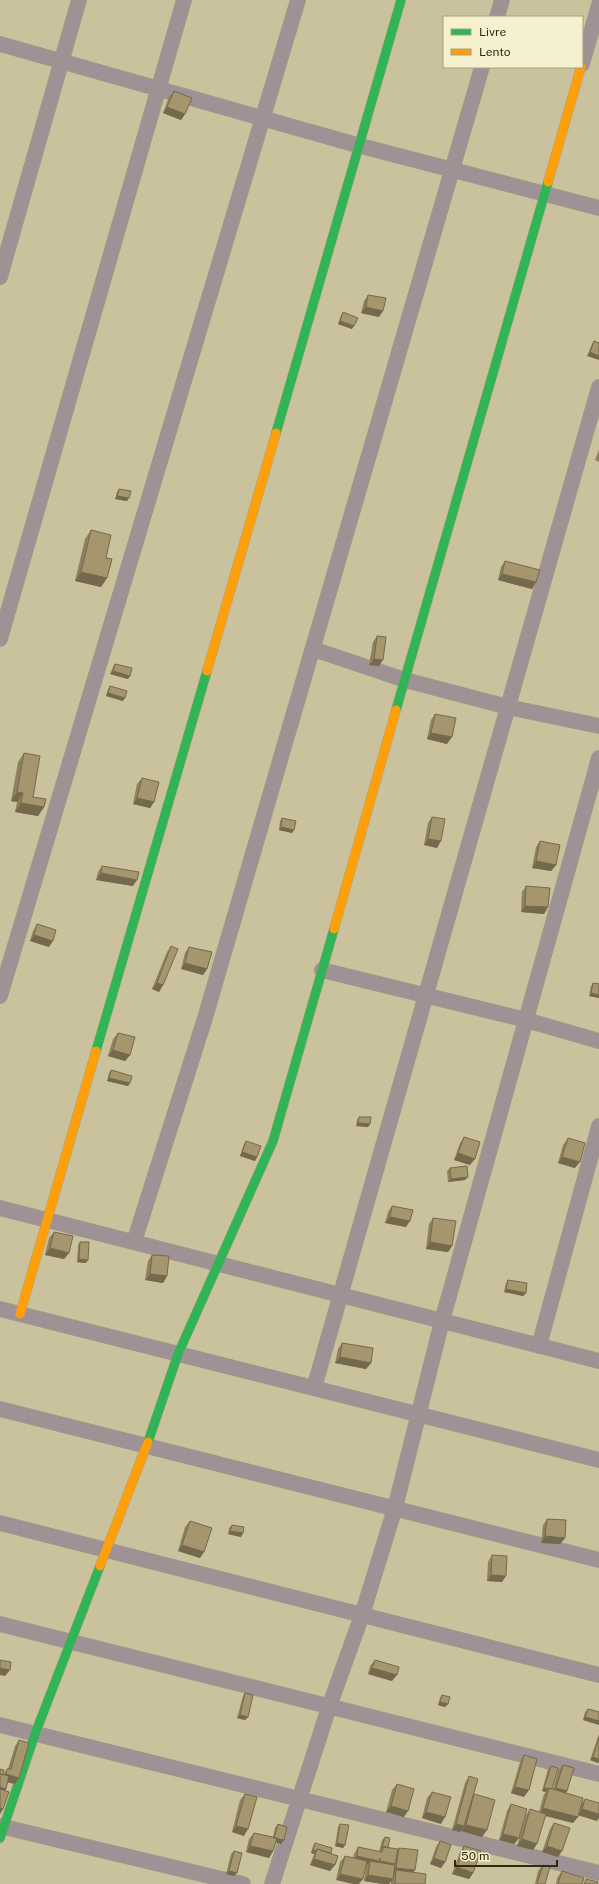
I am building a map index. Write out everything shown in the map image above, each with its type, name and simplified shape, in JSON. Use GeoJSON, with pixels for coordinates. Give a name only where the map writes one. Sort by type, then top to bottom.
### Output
{"type":"FeatureCollection","features":[{"type":"Feature","properties":{"kind":"street"},"geometry":{"type":"LineString","coordinates":[[0,277],[79,0]]}},
{"type":"Feature","properties":{"kind":"street"},"geometry":{"type":"LineString","coordinates":[[0,639],[184,0]]}},
{"type":"Feature","properties":{"kind":"street"},"geometry":{"type":"LineString","coordinates":[[0,996],[298,0]]}},
{"type":"Feature","properties":{"kind":"street"},"geometry":{"type":"LineString","coordinates":[[20,1314],[357,145],[401,0]]}},
{"type":"Feature","properties":{"kind":"street"},"geometry":{"type":"LineString","coordinates":[[497,16],[502,0]]}},
{"type":"Feature","properties":{"kind":"street"},"geometry":{"type":"LineString","coordinates":[[583,61],[599,5]]}},
{"type":"Feature","properties":{"kind":"street"},"geometry":{"type":"LineString","coordinates":[[0,44],[357,145],[599,208]]}},
{"type":"Feature","properties":{"kind":"street"},"geometry":{"type":"LineString","coordinates":[[134,1242],[205,1018],[482,68]]}},
{"type":"Feature","properties":{"kind":"street"},"geometry":{"type":"LineString","coordinates":[[244,1884],[1,1830],[70,1642],[147,1446],[178,1354],[273,1141],[581,68]]}},
{"type":"Feature","properties":{"kind":"street"},"geometry":{"type":"LineString","coordinates":[[314,1388],[599,387]]}},
{"type":"Feature","properties":{"kind":"street"},"geometry":{"type":"LineString","coordinates":[[313,649],[405,680],[508,708],[599,726]]}},
{"type":"Feature","properties":{"kind":"street"},"geometry":{"type":"LineString","coordinates":[[272,1884],[329,1706],[362,1615],[395,1508],[442,1321],[599,758]]}},
{"type":"Feature","properties":{"kind":"street"},"geometry":{"type":"LineString","coordinates":[[322,970],[526,1020],[599,1041]]}},
{"type":"Feature","properties":{"kind":"street"},"geometry":{"type":"LineString","coordinates":[[539,1346],[599,1126]]}},
{"type":"Feature","properties":{"kind":"street"},"geometry":{"type":"LineString","coordinates":[[0,1208],[599,1361]]}},
{"type":"Feature","properties":{"kind":"street"},"geometry":{"type":"LineString","coordinates":[[0,1308],[599,1460]]}},
{"type":"Feature","properties":{"kind":"street"},"geometry":{"type":"LineString","coordinates":[[0,1409],[599,1560]]}},
{"type":"Feature","properties":{"kind":"street"},"geometry":{"type":"LineString","coordinates":[[0,1523],[599,1675]]}},
{"type":"Feature","properties":{"kind":"street"},"geometry":{"type":"LineString","coordinates":[[0,1624],[599,1774]]}},
{"type":"Feature","properties":{"kind":"street"},"geometry":{"type":"LineString","coordinates":[[0,1725],[599,1873]]}},
{"type":"Feature","properties":{"kind":"building"},"geometry":{"type":"Polygon","coordinates":[[[174,91],[192,98],[185,114],[167,107],[174,91]]]}},
{"type":"Feature","properties":{"kind":"building"},"geometry":{"type":"Polygon","coordinates":[[[368,295],[386,298],[383,311],[366,307],[368,295]]]}},
{"type":"Feature","properties":{"kind":"building"},"geometry":{"type":"Polygon","coordinates":[[[343,312],[358,318],[354,326],[340,321],[343,312]]]}},
{"type":"Feature","properties":{"kind":"building"},"geometry":{"type":"Polygon","coordinates":[[[594,341],[599,343],[599,356],[590,352],[594,341]]]}},
{"type":"Feature","properties":{"kind":"building"},"geometry":{"type":"Polygon","coordinates":[[[119,489],[131,491],[129,498],[117,496],[119,489]]]}},
{"type":"Feature","properties":{"kind":"building"},"geometry":{"type":"Polygon","coordinates":[[[91,530],[111,535],[106,558],[112,559],[107,578],[81,572],[91,530]]]}},
{"type":"Feature","properties":{"kind":"building"},"geometry":{"type":"Polygon","coordinates":[[[505,561],[540,570],[536,582],[502,574],[505,561]]]}},
{"type":"Feature","properties":{"kind":"building"},"geometry":{"type":"Polygon","coordinates":[[[377,636],[386,637],[383,660],[374,659],[377,636]]]}},
{"type":"Feature","properties":{"kind":"building"},"geometry":{"type":"Polygon","coordinates":[[[115,664],[132,668],[130,676],[113,671],[115,664]]]}},
{"type":"Feature","properties":{"kind":"building"},"geometry":{"type":"Polygon","coordinates":[[[110,686],[127,691],[125,698],[108,693],[110,686]]]}},
{"type":"Feature","properties":{"kind":"building"},"geometry":{"type":"Polygon","coordinates":[[[435,714],[456,718],[452,737],[431,733],[435,714]]]}},
{"type":"Feature","properties":{"kind":"building"},"geometry":{"type":"Polygon","coordinates":[[[24,753],[40,756],[33,797],[46,799],[44,807],[21,803],[23,793],[17,792],[24,753]]]}},
{"type":"Feature","properties":{"kind":"building"},"geometry":{"type":"Polygon","coordinates":[[[142,778],[159,782],[154,802],[137,798],[142,778]]]}},
{"type":"Feature","properties":{"kind":"building"},"geometry":{"type":"Polygon","coordinates":[[[432,817],[445,819],[441,841],[428,839],[432,817]]]}},
{"type":"Feature","properties":{"kind":"building"},"geometry":{"type":"Polygon","coordinates":[[[282,818],[296,821],[294,830],[281,827],[282,818]]]}},
{"type":"Feature","properties":{"kind":"building"},"geometry":{"type":"Polygon","coordinates":[[[540,841],[560,845],[556,865],[536,861],[540,841]]]}},
{"type":"Feature","properties":{"kind":"building"},"geometry":{"type":"Polygon","coordinates":[[[102,866],[139,872],[137,880],[101,873],[102,866]]]}},
{"type":"Feature","properties":{"kind":"building"},"geometry":{"type":"Polygon","coordinates":[[[526,886],[550,888],[548,907],[525,906],[526,886]]]}},
{"type":"Feature","properties":{"kind":"building"},"geometry":{"type":"Polygon","coordinates":[[[37,924],[56,930],[53,941],[34,935],[37,924]]]}},
{"type":"Feature","properties":{"kind":"building"},"geometry":{"type":"Polygon","coordinates":[[[171,946],[178,949],[163,985],[157,983],[171,946]]]}},
{"type":"Feature","properties":{"kind":"building"},"geometry":{"type":"Polygon","coordinates":[[[189,947],[212,952],[207,969],[185,963],[189,947]]]}},
{"type":"Feature","properties":{"kind":"building"},"geometry":{"type":"Polygon","coordinates":[[[593,983],[599,984],[599,995],[591,993],[593,983]]]}},
{"type":"Feature","properties":{"kind":"building"},"geometry":{"type":"Polygon","coordinates":[[[118,1033],[135,1037],[130,1055],[113,1050],[118,1033]]]}},
{"type":"Feature","properties":{"kind":"building"},"geometry":{"type":"Polygon","coordinates":[[[111,1070],[132,1076],[130,1083],[109,1078],[111,1070]]]}},
{"type":"Feature","properties":{"kind":"building"},"geometry":{"type":"Polygon","coordinates":[[[359,1117],[371,1117],[370,1124],[358,1123],[359,1117]]]}},
{"type":"Feature","properties":{"kind":"building"},"geometry":{"type":"Polygon","coordinates":[[[464,1137],[480,1142],[475,1159],[458,1153],[464,1137]]]}},
{"type":"Feature","properties":{"kind":"building"},"geometry":{"type":"Polygon","coordinates":[[[568,1138],[585,1143],[580,1162],[562,1157],[568,1138]]]}},
{"type":"Feature","properties":{"kind":"building"},"geometry":{"type":"Polygon","coordinates":[[[246,1141],[261,1146],[257,1157],[242,1152],[246,1141]]]}},
{"type":"Feature","properties":{"kind":"building"},"geometry":{"type":"Polygon","coordinates":[[[467,1166],[468,1177],[451,1179],[450,1168],[467,1166]]]}},
{"type":"Feature","properties":{"kind":"building"},"geometry":{"type":"Polygon","coordinates":[[[392,1206],[413,1210],[410,1221],[390,1217],[392,1206]]]}},
{"type":"Feature","properties":{"kind":"building"},"geometry":{"type":"Polygon","coordinates":[[[433,1218],[456,1221],[452,1246],[430,1242],[433,1218]]]}},
{"type":"Feature","properties":{"kind":"building"},"geometry":{"type":"Polygon","coordinates":[[[54,1232],[73,1236],[69,1253],[50,1248],[54,1232]]]}},
{"type":"Feature","properties":{"kind":"building"},"geometry":{"type":"Polygon","coordinates":[[[80,1242],[89,1242],[88,1260],[79,1259],[80,1242]]]}},
{"type":"Feature","properties":{"kind":"building"},"geometry":{"type":"Polygon","coordinates":[[[152,1255],[169,1256],[167,1276],[150,1274],[152,1255]]]}},
{"type":"Feature","properties":{"kind":"building"},"geometry":{"type":"Polygon","coordinates":[[[508,1280],[527,1283],[526,1293],[506,1289],[508,1280]]]}},
{"type":"Feature","properties":{"kind":"building"},"geometry":{"type":"Polygon","coordinates":[[[342,1343],[373,1348],[371,1363],[340,1357],[342,1343]]]}},
{"type":"Feature","properties":{"kind":"building"},"geometry":{"type":"Polygon","coordinates":[[[547,1519],[566,1520],[565,1538],[545,1536],[547,1519]]]}},
{"type":"Feature","properties":{"kind":"building"},"geometry":{"type":"Polygon","coordinates":[[[190,1521],[212,1528],[204,1552],[182,1545],[190,1521]]]}},
{"type":"Feature","properties":{"kind":"building"},"geometry":{"type":"Polygon","coordinates":[[[232,1525],[244,1527],[243,1533],[230,1531],[232,1525]]]}},
{"type":"Feature","properties":{"kind":"building"},"geometry":{"type":"Polygon","coordinates":[[[492,1555],[507,1556],[506,1576],[491,1575],[492,1555]]]}},
{"type":"Feature","properties":{"kind":"building"},"geometry":{"type":"Polygon","coordinates":[[[0,1660],[11,1662],[10,1670],[0,1668],[0,1660]]]}},
{"type":"Feature","properties":{"kind":"building"},"geometry":{"type":"Polygon","coordinates":[[[375,1660],[399,1667],[397,1675],[372,1668],[375,1660]]]}},
{"type":"Feature","properties":{"kind":"building"},"geometry":{"type":"Polygon","coordinates":[[[245,1693],[253,1695],[248,1717],[240,1715],[245,1693]]]}},
{"type":"Feature","properties":{"kind":"building"},"geometry":{"type":"Polygon","coordinates":[[[442,1695],[450,1697],[448,1704],[440,1702],[442,1695]]]}},
{"type":"Feature","properties":{"kind":"building"},"geometry":{"type":"Polygon","coordinates":[[[588,1709],[599,1712],[599,1721],[585,1717],[588,1709]]]}},
{"type":"Feature","properties":{"kind":"building"},"geometry":{"type":"Polygon","coordinates":[[[599,1737],[599,1759],[593,1757],[599,1737]]]}},
{"type":"Feature","properties":{"kind":"building"},"geometry":{"type":"Polygon","coordinates":[[[19,1740],[29,1743],[19,1778],[6,1774],[7,1769],[11,1769],[19,1740]]]}},
{"type":"Feature","properties":{"kind":"building"},"geometry":{"type":"Polygon","coordinates":[[[524,1755],[537,1759],[529,1790],[515,1787],[524,1755]]]}},
{"type":"Feature","properties":{"kind":"building"},"geometry":{"type":"Polygon","coordinates":[[[563,1765],[574,1768],[567,1791],[556,1788],[563,1765]]]}},
{"type":"Feature","properties":{"kind":"building"},"geometry":{"type":"Polygon","coordinates":[[[551,1766],[558,1768],[552,1789],[544,1788],[551,1766]]]}},
{"type":"Feature","properties":{"kind":"building"},"geometry":{"type":"Polygon","coordinates":[[[0,1769],[4,1770],[3,1775],[0,1774],[0,1769]]]}},
{"type":"Feature","properties":{"kind":"building"},"geometry":{"type":"Polygon","coordinates":[[[0,1774],[9,1776],[6,1789],[0,1787],[0,1774]]]}},
{"type":"Feature","properties":{"kind":"building"},"geometry":{"type":"Polygon","coordinates":[[[469,1776],[478,1779],[464,1826],[456,1824],[469,1776]]]}},
{"type":"Feature","properties":{"kind":"building"},"geometry":{"type":"Polygon","coordinates":[[[397,1784],[414,1789],[408,1811],[391,1806],[397,1784]]]}},
{"type":"Feature","properties":{"kind":"building"},"geometry":{"type":"Polygon","coordinates":[[[549,1788],[583,1798],[578,1817],[543,1808],[549,1788]]]}},
{"type":"Feature","properties":{"kind":"building"},"geometry":{"type":"Polygon","coordinates":[[[0,1789],[9,1792],[3,1809],[0,1808],[0,1789]]]}},
{"type":"Feature","properties":{"kind":"building"},"geometry":{"type":"Polygon","coordinates":[[[432,1792],[451,1797],[445,1817],[426,1812],[432,1792]]]}},
{"type":"Feature","properties":{"kind":"building"},"geometry":{"type":"Polygon","coordinates":[[[245,1794],[257,1797],[248,1829],[236,1826],[245,1794]]]}},
{"type":"Feature","properties":{"kind":"building"},"geometry":{"type":"Polygon","coordinates":[[[474,1794],[495,1800],[487,1830],[466,1825],[474,1794]]]}},
{"type":"Feature","properties":{"kind":"building"},"geometry":{"type":"Polygon","coordinates":[[[585,1799],[599,1803],[599,1814],[582,1809],[585,1799]]]}},
{"type":"Feature","properties":{"kind":"building"},"geometry":{"type":"Polygon","coordinates":[[[511,1804],[527,1809],[519,1838],[503,1834],[511,1804]]]}},
{"type":"Feature","properties":{"kind":"building"},"geometry":{"type":"Polygon","coordinates":[[[530,1809],[546,1814],[537,1844],[522,1839],[530,1809]]]}},
{"type":"Feature","properties":{"kind":"building"},"geometry":{"type":"Polygon","coordinates":[[[554,1823],[570,1828],[562,1851],[547,1846],[554,1823]]]}},
{"type":"Feature","properties":{"kind":"building"},"geometry":{"type":"Polygon","coordinates":[[[278,1824],[287,1827],[284,1840],[274,1838],[278,1824]]]}},
{"type":"Feature","properties":{"kind":"building"},"geometry":{"type":"Polygon","coordinates":[[[340,1824],[349,1825],[345,1845],[337,1843],[340,1824]]]}},
{"type":"Feature","properties":{"kind":"building"},"geometry":{"type":"Polygon","coordinates":[[[254,1833],[277,1838],[273,1851],[250,1846],[254,1833]]]}},
{"type":"Feature","properties":{"kind":"building"},"geometry":{"type":"Polygon","coordinates":[[[385,1837],[390,1838],[388,1847],[382,1848],[385,1837]]]}},
{"type":"Feature","properties":{"kind":"building"},"geometry":{"type":"Polygon","coordinates":[[[440,1841],[451,1845],[445,1862],[434,1858],[440,1841]]]}},
{"type":"Feature","properties":{"kind":"building"},"geometry":{"type":"Polygon","coordinates":[[[315,1843],[332,1848],[331,1853],[317,1849],[316,1851],[313,1850],[315,1843]]]}},
{"type":"Feature","properties":{"kind":"building"},"geometry":{"type":"Polygon","coordinates":[[[464,1846],[481,1851],[473,1873],[457,1867],[464,1846]]]}},
{"type":"Feature","properties":{"kind":"building"},"geometry":{"type":"Polygon","coordinates":[[[358,1847],[382,1852],[383,1847],[398,1849],[395,1864],[380,1861],[380,1858],[379,1861],[357,1856],[358,1847]]]}},
{"type":"Feature","properties":{"kind":"building"},"geometry":{"type":"Polygon","coordinates":[[[399,1848],[418,1850],[415,1870],[396,1868],[399,1848]]]}},
{"type":"Feature","properties":{"kind":"building"},"geometry":{"type":"Polygon","coordinates":[[[317,1849],[338,1856],[335,1865],[314,1859],[317,1849]]]}},
{"type":"Feature","properties":{"kind":"building"},"geometry":{"type":"Polygon","coordinates":[[[234,1851],[242,1853],[237,1873],[229,1871],[234,1851]]]}},
{"type":"Feature","properties":{"kind":"building"},"geometry":{"type":"Polygon","coordinates":[[[345,1856],[367,1861],[363,1879],[340,1874],[345,1856]]]}},
{"type":"Feature","properties":{"kind":"building"},"geometry":{"type":"Polygon","coordinates":[[[370,1861],[395,1865],[393,1879],[368,1875],[370,1861]]]}},
{"type":"Feature","properties":{"kind":"building"},"geometry":{"type":"Polygon","coordinates":[[[543,1865],[550,1867],[545,1884],[537,1884],[543,1865]]]}},
{"type":"Feature","properties":{"kind":"building"},"geometry":{"type":"Polygon","coordinates":[[[396,1870],[426,1874],[425,1884],[395,1884],[396,1870]]]}},
{"type":"Feature","properties":{"kind":"building"},"geometry":{"type":"Polygon","coordinates":[[[562,1871],[584,1878],[582,1884],[558,1884],[562,1871]]]}},
{"type":"Feature","properties":{"kind":"building"},"geometry":{"type":"Polygon","coordinates":[[[586,1879],[598,1882],[597,1884],[584,1884],[586,1879]]]}},
{"type":"Feature","properties":{"kind":"traffic: fast"},"geometry":{"type":"LineString","coordinates":[[276,433],[401,0]]}},
{"type":"Feature","properties":{"kind":"traffic: fast"},"geometry":{"type":"LineString","coordinates":[[396,710],[548,182]]}},
{"type":"Feature","properties":{"kind":"traffic: fast"},"geometry":{"type":"LineString","coordinates":[[96,1051],[207,671]]}},
{"type":"Feature","properties":{"kind":"traffic: fast"},"geometry":{"type":"LineString","coordinates":[[148,1442],[178,1354],[273,1141],[334,929]]}},
{"type":"Feature","properties":{"kind":"traffic: fast"},"geometry":{"type":"LineString","coordinates":[[0,1838],[35,1734],[100,1566]]}},
{"type":"Feature","properties":{"kind":"traffic: slow"},"geometry":{"type":"LineString","coordinates":[[548,182],[581,68]]}},
{"type":"Feature","properties":{"kind":"traffic: slow"},"geometry":{"type":"LineString","coordinates":[[207,671],[276,433]]}},
{"type":"Feature","properties":{"kind":"traffic: slow"},"geometry":{"type":"LineString","coordinates":[[334,929],[396,710]]}},
{"type":"Feature","properties":{"kind":"traffic: slow"},"geometry":{"type":"LineString","coordinates":[[20,1314],[96,1051]]}},
{"type":"Feature","properties":{"kind":"traffic: slow"},"geometry":{"type":"LineString","coordinates":[[100,1566],[148,1442]]}}]}
